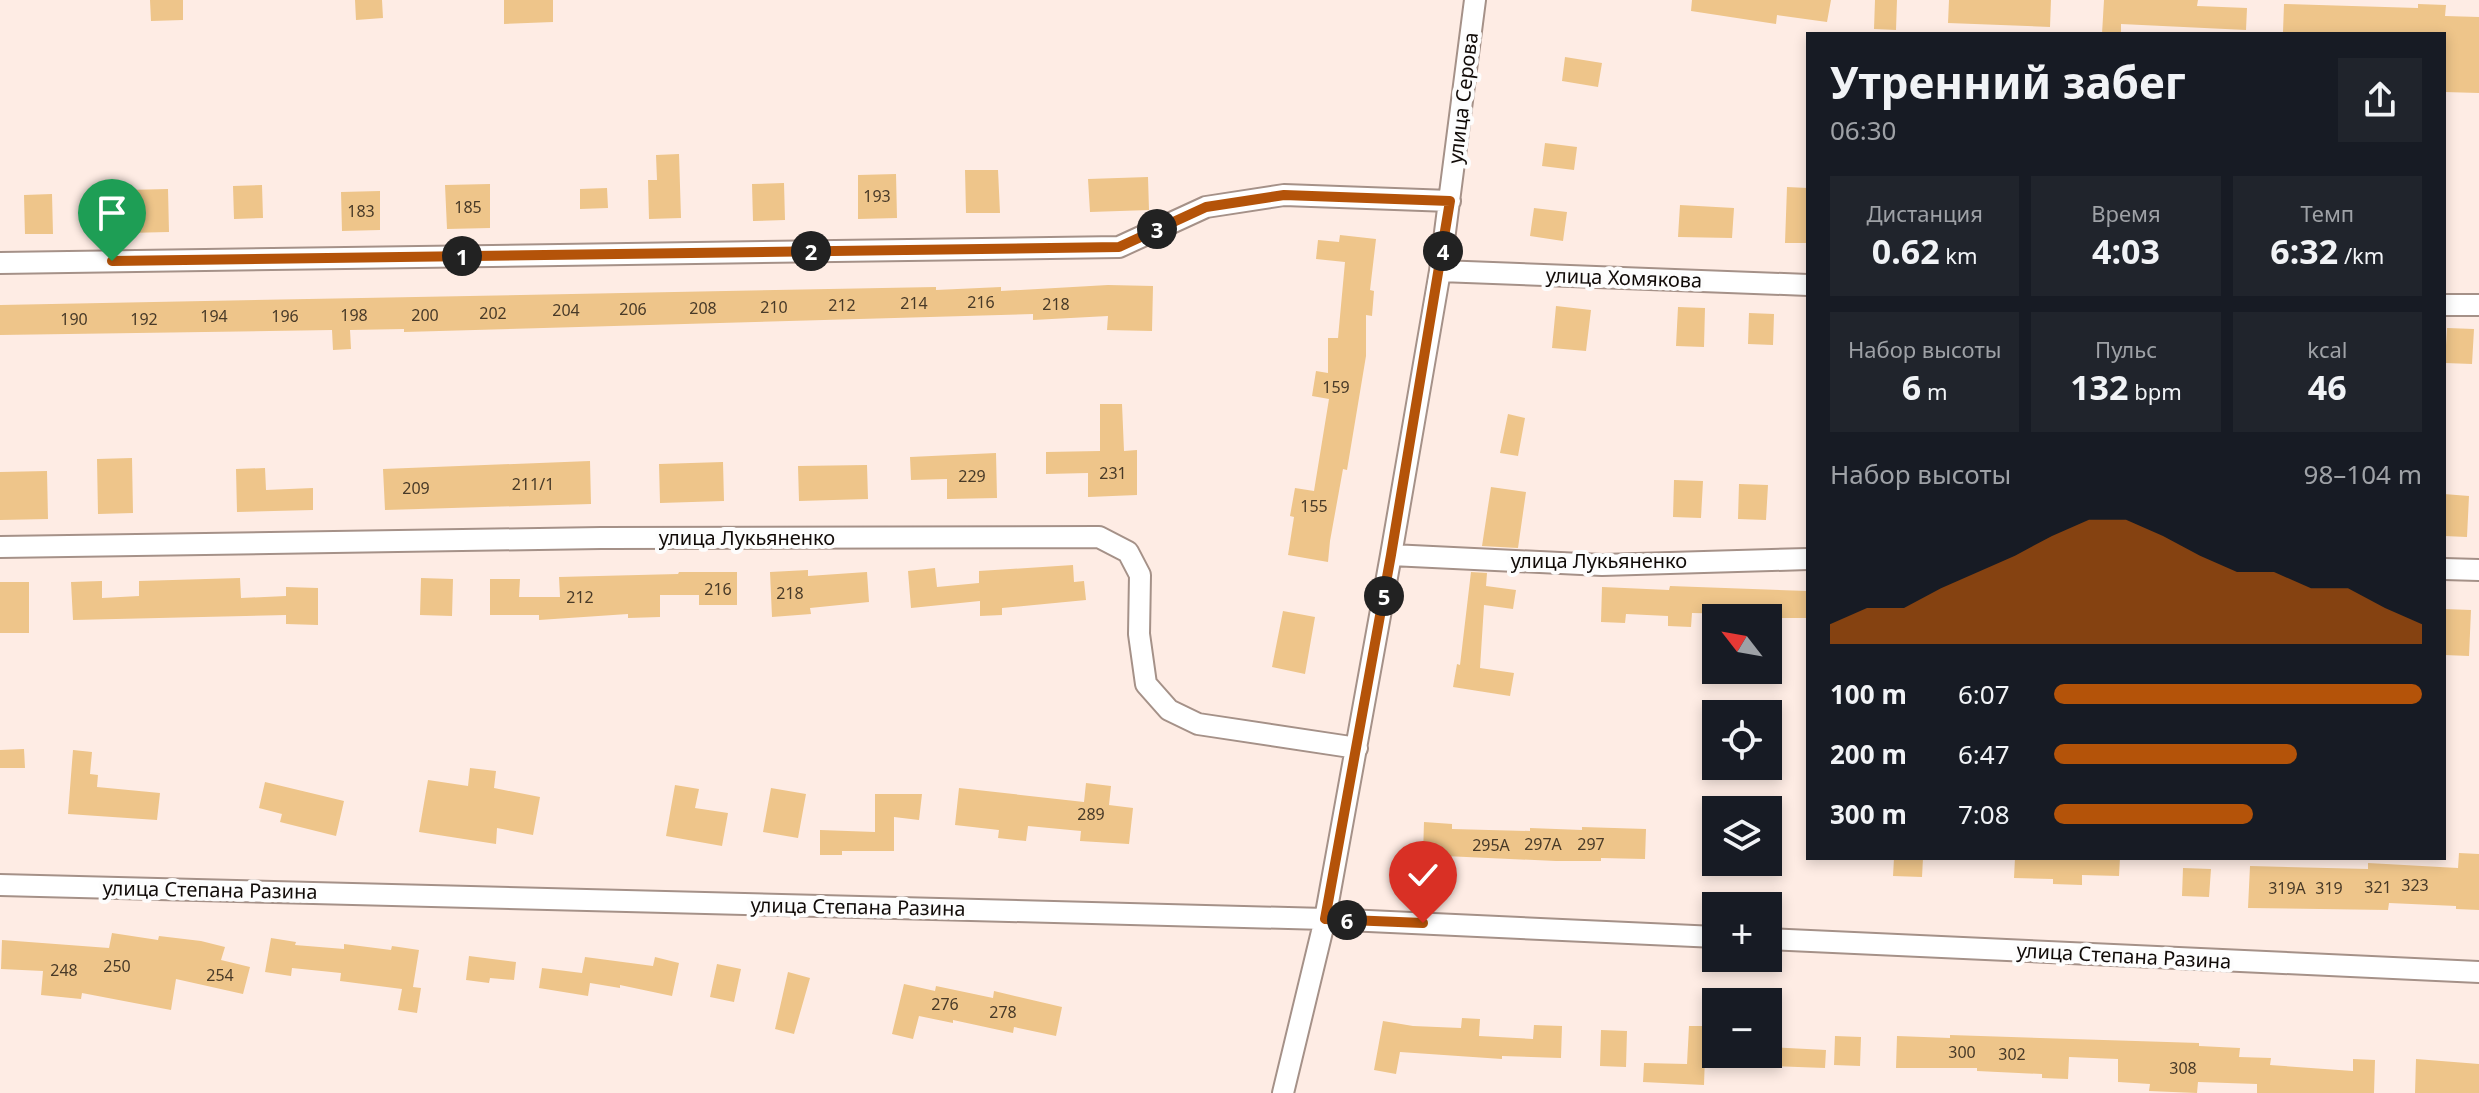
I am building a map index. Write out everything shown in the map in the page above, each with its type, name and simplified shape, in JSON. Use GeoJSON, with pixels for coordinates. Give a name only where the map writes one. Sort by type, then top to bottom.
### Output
{"type":"FeatureCollection","features":[{"type":"Feature","properties":{"kind":"street","name":"улица Серова"},"geometry":{"type":"LineString","coordinates":[[1283,1093],[1325,919],[1391,555],[1440,271],[1475,0]]}},
{"type":"Feature","properties":{"kind":"street"},"geometry":{"type":"LineString","coordinates":[[0,263],[1119,247],[1206,207],[1284,195],[1450,201]]}},
{"type":"Feature","properties":{"kind":"street","name":"улица Хомякова"},"geometry":{"type":"LineString","coordinates":[[1440,271],[1806,285]]}},
{"type":"Feature","properties":{"kind":"street"},"geometry":{"type":"LineString","coordinates":[[2446,305],[2479,305]]}},
{"type":"Feature","properties":{"kind":"street","name":"улица Лукьяненко"},"geometry":{"type":"LineString","coordinates":[[0,547],[601,538],[1099,537],[1128,552],[1140,575],[1139,634],[1146,684],[1169,710],[1198,724],[1357,748]]}},
{"type":"Feature","properties":{"kind":"street","name":"улица Лукьяненко"},"geometry":{"type":"LineString","coordinates":[[1391,555],[1602,565],[1806,559]]}},
{"type":"Feature","properties":{"kind":"street"},"geometry":{"type":"LineString","coordinates":[[2446,569],[2479,570]]}},
{"type":"Feature","properties":{"kind":"street","name":"улица Степана Разина"},"geometry":{"type":"LineString","coordinates":[[0,885],[1325,919],[1702,936]]}},
{"type":"Feature","properties":{"kind":"street","name":"улица Степана Разина"},"geometry":{"type":"LineString","coordinates":[[1782,940],[2479,972]]}},
{"type":"Feature","properties":{"kind":"building"},"geometry":{"type":"Polygon","coordinates":[[[150,0],[183,0],[183,20],[151,21],[150,0]]]}},
{"type":"Feature","properties":{"kind":"building"},"geometry":{"type":"Polygon","coordinates":[[[355,0],[382,0],[383,18],[356,20],[355,0]]]}},
{"type":"Feature","properties":{"kind":"building"},"geometry":{"type":"Polygon","coordinates":[[[504,0],[553,0],[553,22],[504,24],[504,0]]]}},
{"type":"Feature","properties":{"kind":"building"},"geometry":{"type":"Polygon","coordinates":[[[1692,0],[1831,0],[1827,22],[1777,15],[1776,24],[1691,11],[1692,0]]]}},
{"type":"Feature","properties":{"kind":"building"},"geometry":{"type":"Polygon","coordinates":[[[1875,0],[1897,0],[1896,30],[1874,29],[1875,0]]]}},
{"type":"Feature","properties":{"kind":"building"},"geometry":{"type":"Polygon","coordinates":[[[1949,0],[2051,0],[2050,27],[1948,23],[1949,0]]]}},
{"type":"Feature","properties":{"kind":"building"},"geometry":{"type":"Polygon","coordinates":[[[2104,0],[2198,0],[2197,6],[2247,8],[2246,30],[2121,24],[2121,32],[2102,32],[2104,0]]]}},
{"type":"Feature","properties":{"kind":"building"},"geometry":{"type":"Polygon","coordinates":[[[2284,4],[2418,8],[2418,4],[2446,5],[2445,16],[2479,17],[2479,93],[2446,92],[2446,32],[2283,32],[2284,4]]]}},
{"type":"Feature","properties":{"kind":"building"},"geometry":{"type":"Polygon","coordinates":[[[1565,57],[1602,63],[1598,87],[1562,81],[1565,57]]]}},
{"type":"Feature","properties":{"kind":"building"},"geometry":{"type":"Polygon","coordinates":[[[1545,143],[1577,147],[1574,170],[1542,166],[1545,143]]]}},
{"type":"Feature","properties":{"kind":"building"},"geometry":{"type":"Polygon","coordinates":[[[679,154],[681,218],[649,219],[648,180],[657,180],[656,155],[679,154]]]}},
{"type":"Feature","properties":{"kind":"building"},"geometry":{"type":"Polygon","coordinates":[[[965,170],[998,170],[1000,213],[966,213],[965,170]]]}},
{"type":"Feature","properties":{"kind":"building"},"geometry":{"type":"Polygon","coordinates":[[[896,174],[897,218],[858,219],[858,175],[896,174]]]}},
{"type":"Feature","properties":{"kind":"building"},"geometry":{"type":"Polygon","coordinates":[[[1148,177],[1149,210],[1090,212],[1088,179],[1148,177]]]}},
{"type":"Feature","properties":{"kind":"building"},"geometry":{"type":"Polygon","coordinates":[[[784,183],[785,220],[753,221],[752,184],[784,183]]]}},
{"type":"Feature","properties":{"kind":"building"},"geometry":{"type":"Polygon","coordinates":[[[490,184],[490,228],[447,229],[445,185],[490,184]]]}},
{"type":"Feature","properties":{"kind":"building"},"geometry":{"type":"Polygon","coordinates":[[[262,185],[263,218],[234,219],[233,186],[262,185]]]}},
{"type":"Feature","properties":{"kind":"building"},"geometry":{"type":"Polygon","coordinates":[[[1787,187],[1806,188],[1806,243],[1785,243],[1787,187]]]}},
{"type":"Feature","properties":{"kind":"building"},"geometry":{"type":"Polygon","coordinates":[[[607,188],[608,208],[580,209],[580,189],[607,188]]]}},
{"type":"Feature","properties":{"kind":"building"},"geometry":{"type":"Polygon","coordinates":[[[168,189],[169,232],[127,233],[126,190],[168,189]]]}},
{"type":"Feature","properties":{"kind":"building"},"geometry":{"type":"Polygon","coordinates":[[[380,191],[380,230],[342,231],[341,192],[380,191]]]}},
{"type":"Feature","properties":{"kind":"building"},"geometry":{"type":"Polygon","coordinates":[[[52,194],[53,234],[25,234],[24,195],[52,194]]]}},
{"type":"Feature","properties":{"kind":"building"},"geometry":{"type":"Polygon","coordinates":[[[1680,205],[1734,208],[1732,238],[1678,237],[1680,205]]]}},
{"type":"Feature","properties":{"kind":"building"},"geometry":{"type":"Polygon","coordinates":[[[1534,208],[1567,212],[1563,241],[1530,236],[1534,208]]]}},
{"type":"Feature","properties":{"kind":"building"},"geometry":{"type":"Polygon","coordinates":[[[1340,235],[1376,239],[1370,290],[1374,291],[1372,316],[1366,315],[1366,356],[1328,562],[1288,555],[1295,488],[1314,491],[1329,399],[1312,396],[1316,371],[1328,373],[1328,338],[1338,338],[1345,262],[1316,259],[1318,240],[1339,242],[1340,235]]]}},
{"type":"Feature","properties":{"kind":"building"},"geometry":{"type":"Polygon","coordinates":[[[1108,285],[1153,286],[1152,331],[1107,330],[1108,316],[1033,320],[1033,314],[404,332],[404,329],[350,330],[351,349],[333,350],[332,330],[0,335],[0,305],[936,287],[936,290],[1001,287],[1001,291],[1108,285]]]}},
{"type":"Feature","properties":{"kind":"building"},"geometry":{"type":"Polygon","coordinates":[[[1556,306],[1591,310],[1586,351],[1552,348],[1556,306]]]}},
{"type":"Feature","properties":{"kind":"building"},"geometry":{"type":"Polygon","coordinates":[[[1678,307],[1705,308],[1704,347],[1676,346],[1678,307]]]}},
{"type":"Feature","properties":{"kind":"building"},"geometry":{"type":"Polygon","coordinates":[[[1749,313],[1774,314],[1773,345],[1748,344],[1749,313]]]}},
{"type":"Feature","properties":{"kind":"building"},"geometry":{"type":"Polygon","coordinates":[[[2447,328],[2474,329],[2472,364],[2446,363],[2447,328]]]}},
{"type":"Feature","properties":{"kind":"building"},"geometry":{"type":"Polygon","coordinates":[[[1100,404],[1122,404],[1124,451],[1137,450],[1137,495],[1088,497],[1088,473],[1046,474],[1046,452],[1100,451],[1100,404]]]}},
{"type":"Feature","properties":{"kind":"building"},"geometry":{"type":"Polygon","coordinates":[[[1508,414],[1525,418],[1518,456],[1500,453],[1508,414]]]}},
{"type":"Feature","properties":{"kind":"building"},"geometry":{"type":"Polygon","coordinates":[[[996,453],[997,498],[947,499],[947,479],[911,480],[910,457],[996,453]]]}},
{"type":"Feature","properties":{"kind":"building"},"geometry":{"type":"Polygon","coordinates":[[[132,458],[133,513],[98,514],[97,459],[132,458]]]}},
{"type":"Feature","properties":{"kind":"building"},"geometry":{"type":"Polygon","coordinates":[[[590,461],[591,504],[385,510],[383,469],[590,461]]]}},
{"type":"Feature","properties":{"kind":"building"},"geometry":{"type":"Polygon","coordinates":[[[723,462],[724,501],[660,503],[659,464],[723,462]]]}},
{"type":"Feature","properties":{"kind":"building"},"geometry":{"type":"Polygon","coordinates":[[[867,465],[868,499],[799,501],[798,466],[867,465]]]}},
{"type":"Feature","properties":{"kind":"building"},"geometry":{"type":"Polygon","coordinates":[[[265,468],[266,490],[313,488],[313,510],[237,512],[236,469],[265,468]]]}},
{"type":"Feature","properties":{"kind":"building"},"geometry":{"type":"Polygon","coordinates":[[[47,471],[48,519],[0,520],[0,472],[47,471]]]}},
{"type":"Feature","properties":{"kind":"building"},"geometry":{"type":"Polygon","coordinates":[[[1674,480],[1703,481],[1701,518],[1673,517],[1674,480]]]}},
{"type":"Feature","properties":{"kind":"building"},"geometry":{"type":"Polygon","coordinates":[[[1739,484],[1768,485],[1766,520],[1738,519],[1739,484]]]}},
{"type":"Feature","properties":{"kind":"building"},"geometry":{"type":"Polygon","coordinates":[[[1491,487],[1526,492],[1518,548],[1482,546],[1491,487]]]}},
{"type":"Feature","properties":{"kind":"building"},"geometry":{"type":"Polygon","coordinates":[[[2446,494],[2469,496],[2467,537],[2446,536],[2446,494]]]}},
{"type":"Feature","properties":{"kind":"building"},"geometry":{"type":"Polygon","coordinates":[[[1073,565],[1074,582],[1084,581],[1086,600],[1002,608],[1002,615],[980,616],[980,601],[911,608],[908,571],[935,568],[937,587],[979,583],[979,571],[1073,565]]]}},
{"type":"Feature","properties":{"kind":"building"},"geometry":{"type":"Polygon","coordinates":[[[808,570],[808,576],[867,572],[869,602],[810,608],[811,614],[772,617],[770,572],[808,570]]]}},
{"type":"Feature","properties":{"kind":"building"},"geometry":{"type":"Polygon","coordinates":[[[737,572],[737,605],[699,605],[699,595],[660,595],[660,617],[628,618],[628,614],[539,620],[539,615],[490,615],[490,579],[520,579],[519,597],[560,597],[559,577],[737,572]]]}},
{"type":"Feature","properties":{"kind":"building"},"geometry":{"type":"Polygon","coordinates":[[[1471,572],[1487,573],[1486,586],[1516,590],[1513,609],[1484,605],[1480,668],[1514,673],[1510,696],[1453,687],[1457,664],[1460,665],[1471,572]]]}},
{"type":"Feature","properties":{"kind":"building"},"geometry":{"type":"Polygon","coordinates":[[[240,578],[241,598],[286,596],[286,587],[318,588],[318,625],[286,624],[286,615],[73,620],[71,582],[102,581],[102,598],[139,596],[139,581],[240,578]]]}},
{"type":"Feature","properties":{"kind":"building"},"geometry":{"type":"Polygon","coordinates":[[[421,578],[453,579],[452,616],[420,615],[421,578]]]}},
{"type":"Feature","properties":{"kind":"building"},"geometry":{"type":"Polygon","coordinates":[[[0,582],[29,582],[29,633],[0,633],[0,582]]]}},
{"type":"Feature","properties":{"kind":"building"},"geometry":{"type":"Polygon","coordinates":[[[1602,587],[1806,591],[1806,618],[1782,618],[1782,604],[1702,604],[1702,613],[1692,613],[1691,627],[1668,626],[1668,616],[1626,614],[1625,623],[1601,622],[1602,587]]]}},
{"type":"Feature","properties":{"kind":"building"},"geometry":{"type":"Polygon","coordinates":[[[2446,609],[2471,610],[2469,656],[2446,655],[2446,609]]]}},
{"type":"Feature","properties":{"kind":"building"},"geometry":{"type":"Polygon","coordinates":[[[1283,611],[1315,617],[1305,674],[1272,667],[1283,611]]]}},
{"type":"Feature","properties":{"kind":"building"},"geometry":{"type":"Polygon","coordinates":[[[24,749],[25,768],[0,768],[0,750],[24,749]]]}},
{"type":"Feature","properties":{"kind":"building"},"geometry":{"type":"Polygon","coordinates":[[[73,750],[92,752],[90,774],[98,775],[97,787],[160,793],[157,820],[68,814],[73,750]]]}},
{"type":"Feature","properties":{"kind":"building"},"geometry":{"type":"Polygon","coordinates":[[[470,768],[496,771],[494,788],[540,797],[533,835],[497,828],[496,844],[419,832],[428,780],[468,786],[470,768]]]}},
{"type":"Feature","properties":{"kind":"building"},"geometry":{"type":"Polygon","coordinates":[[[265,782],[344,801],[336,836],[280,822],[282,814],[259,808],[265,782]]]}},
{"type":"Feature","properties":{"kind":"building"},"geometry":{"type":"Polygon","coordinates":[[[1086,783],[1111,786],[1109,805],[1133,808],[1129,844],[1080,841],[1081,831],[1028,826],[1026,841],[998,838],[999,830],[955,825],[959,788],[1084,802],[1086,783]]]}},
{"type":"Feature","properties":{"kind":"building"},"geometry":{"type":"Polygon","coordinates":[[[675,785],[699,789],[695,808],[728,813],[722,846],[666,836],[675,785]]]}},
{"type":"Feature","properties":{"kind":"building"},"geometry":{"type":"Polygon","coordinates":[[[771,788],[806,794],[798,838],[763,832],[771,788]]]}},
{"type":"Feature","properties":{"kind":"building"},"geometry":{"type":"Polygon","coordinates":[[[875,794],[922,794],[919,820],[894,817],[894,851],[842,851],[842,855],[820,855],[820,830],[875,832],[875,794]]]}},
{"type":"Feature","properties":{"kind":"building"},"geometry":{"type":"Polygon","coordinates":[[[1424,822],[1452,824],[1452,829],[1646,829],[1645,859],[1556,861],[1423,855],[1424,822]]]}},
{"type":"Feature","properties":{"kind":"building"},"geometry":{"type":"Polygon","coordinates":[[[2459,853],[2479,854],[2479,910],[2389,903],[2388,910],[2248,908],[2250,866],[2368,869],[2368,863],[2458,868],[2459,853]]]}},
{"type":"Feature","properties":{"kind":"building"},"geometry":{"type":"Polygon","coordinates":[[[1894,860],[1923,860],[1922,877],[1893,876],[1894,860]]]}},
{"type":"Feature","properties":{"kind":"building"},"geometry":{"type":"Polygon","coordinates":[[[2015,860],[2120,860],[2119,876],[2082,875],[2082,885],[2053,884],[2053,879],[2014,878],[2015,860]]]}},
{"type":"Feature","properties":{"kind":"building"},"geometry":{"type":"Polygon","coordinates":[[[2183,868],[2211,869],[2209,897],[2182,896],[2183,868]]]}},
{"type":"Feature","properties":{"kind":"building"},"geometry":{"type":"Polygon","coordinates":[[[112,933],[158,940],[159,936],[201,941],[225,947],[221,960],[250,967],[243,994],[176,979],[171,1010],[82,993],[81,999],[41,995],[43,971],[1,969],[2,940],[109,948],[112,933]]]}},
{"type":"Feature","properties":{"kind":"building"},"geometry":{"type":"Polygon","coordinates":[[[271,938],[296,942],[295,945],[344,949],[344,944],[419,950],[413,987],[421,988],[417,1013],[398,1010],[402,989],[340,981],[341,973],[292,968],[291,976],[265,972],[271,938]]]}},
{"type":"Feature","properties":{"kind":"building"},"geometry":{"type":"Polygon","coordinates":[[[469,956],[516,962],[514,980],[490,978],[489,983],[466,980],[469,956]]]}},
{"type":"Feature","properties":{"kind":"building"},"geometry":{"type":"Polygon","coordinates":[[[585,957],[653,966],[655,957],[679,963],[672,996],[620,985],[620,988],[590,983],[588,996],[539,988],[542,968],[582,973],[585,957]]]}},
{"type":"Feature","properties":{"kind":"building"},"geometry":{"type":"Polygon","coordinates":[[[717,964],[741,969],[734,1002],[710,997],[717,964]]]}},
{"type":"Feature","properties":{"kind":"building"},"geometry":{"type":"Polygon","coordinates":[[[788,972],[810,978],[794,1034],[775,1029],[788,972]]]}},
{"type":"Feature","properties":{"kind":"building"},"geometry":{"type":"Polygon","coordinates":[[[904,984],[935,991],[936,986],[993,998],[994,991],[1062,1007],[1056,1036],[1014,1027],[1013,1033],[919,1016],[913,1039],[892,1034],[904,984]]]}},
{"type":"Feature","properties":{"kind":"building"},"geometry":{"type":"Polygon","coordinates":[[[1462,1018],[1480,1019],[1479,1036],[1533,1039],[1534,1025],[1562,1026],[1561,1058],[1502,1056],[1502,1059],[1400,1052],[1396,1074],[1374,1070],[1383,1021],[1461,1028],[1462,1018]]]}},
{"type":"Feature","properties":{"kind":"building"},"geometry":{"type":"Polygon","coordinates":[[[1689,1026],[1702,1026],[1704,1085],[1643,1082],[1644,1063],[1687,1064],[1689,1026]]]}},
{"type":"Feature","properties":{"kind":"building"},"geometry":{"type":"Polygon","coordinates":[[[1601,1030],[1627,1031],[1626,1067],[1600,1066],[1601,1030]]]}},
{"type":"Feature","properties":{"kind":"building"},"geometry":{"type":"Polygon","coordinates":[[[1950,1035],[2199,1043],[2199,1046],[2240,1048],[2239,1057],[2271,1058],[2270,1065],[2353,1071],[2353,1059],[2375,1060],[2374,1093],[2257,1093],[2257,1084],[2198,1082],[2197,1093],[2149,1091],[2150,1084],[2118,1082],[2118,1059],[2069,1057],[2068,1079],[2042,1078],[2042,1074],[1977,1071],[1977,1068],[1896,1068],[1897,1036],[1950,1038],[1950,1035]]]}},
{"type":"Feature","properties":{"kind":"building"},"geometry":{"type":"Polygon","coordinates":[[[1835,1036],[1861,1037],[1860,1066],[1834,1065],[1835,1036]]]}},
{"type":"Feature","properties":{"kind":"building"},"geometry":{"type":"Polygon","coordinates":[[[1782,1048],[1826,1050],[1825,1068],[1782,1066],[1782,1048]]]}},
{"type":"Feature","properties":{"kind":"building"},"geometry":{"type":"Polygon","coordinates":[[[2416,1059],[2479,1064],[2479,1093],[2415,1093],[2416,1059]]]}},
{"type":"Feature","properties":{"kind":"route"},"geometry":{"type":"LineString","coordinates":[[112,261],[1119,247],[1206,207],[1284,195],[1450,201],[1391,555],[1325,919],[1423,923]]}}]}
